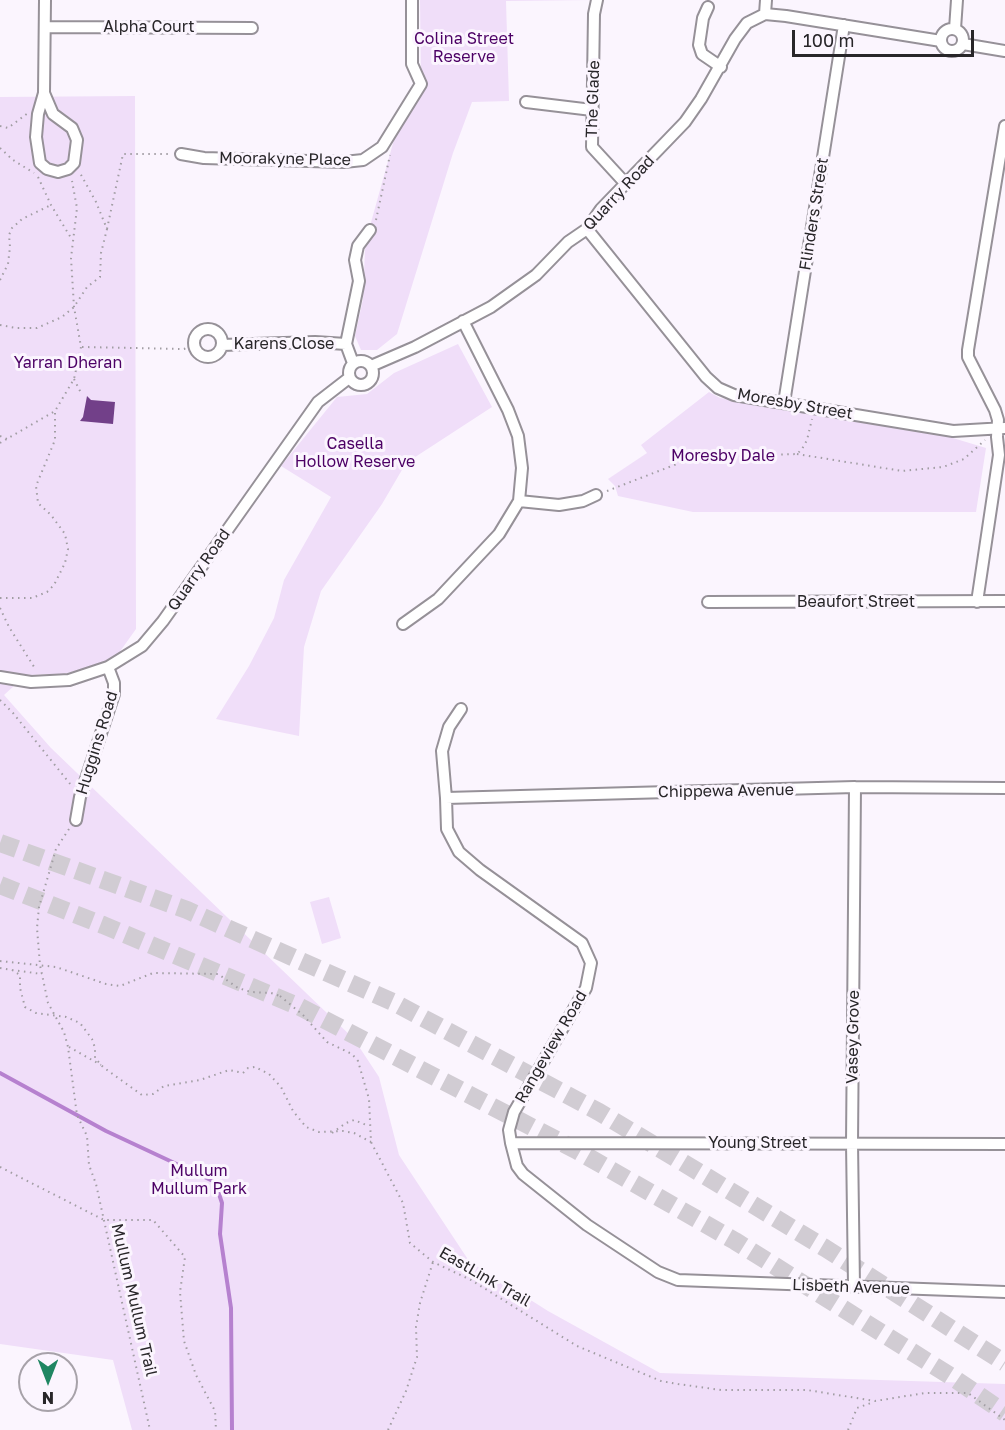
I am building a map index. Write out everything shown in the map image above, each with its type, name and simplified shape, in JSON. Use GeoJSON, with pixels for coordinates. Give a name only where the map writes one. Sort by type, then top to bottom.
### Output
{"type":"FeatureCollection","features":[{"type":"Feature","properties":{"kind":"street"},"geometry":{"type":"LineString","coordinates":[[43,98],[52,114],[72,128],[77,140],[71,166],[58,172],[52,172],[40,163],[36,137],[38,114],[43,98],[45,0]]}},
{"type":"Feature","properties":{"kind":"street","name":"Moorakyne Place"},"geometry":{"type":"LineString","coordinates":[[181,154],[204,158],[344,162],[363,160],[382,147],[421,84],[412,64],[412,0]]}},
{"type":"Feature","properties":{"kind":"street","name":"The Glade"},"geometry":{"type":"LineString","coordinates":[[597,0],[594,14],[592,147],[626,184]]}},
{"type":"Feature","properties":{"kind":"street"},"geometry":{"type":"LineString","coordinates":[[765,0],[765,14],[941,41]]}},
{"type":"Feature","properties":{"kind":"street"},"geometry":{"type":"LineString","coordinates":[[955,29],[945,31],[941,41],[944,48],[951,51],[958,50],[963,44],[963,37],[955,29],[957,0]]}},
{"type":"Feature","properties":{"kind":"street"},"geometry":{"type":"LineString","coordinates":[[708,7],[703,18],[699,45],[702,54],[720,67]]}},
{"type":"Feature","properties":{"kind":"street","name":"Quarry Road"},"geometry":{"type":"LineString","coordinates":[[0,677],[31,682],[69,680],[108,667],[142,645],[163,621],[318,402],[349,378],[355,383],[366,383],[373,374],[371,366],[415,347],[490,307],[536,274],[568,242],[587,229],[601,209],[685,122],[735,39],[747,23],[765,14]]}},
{"type":"Feature","properties":{"kind":"street","name":"Flinders Street"},"geometry":{"type":"LineString","coordinates":[[784,404],[844,26]]}},
{"type":"Feature","properties":{"kind":"street","name":"Alpha Court"},"geometry":{"type":"LineString","coordinates":[[45,27],[252,28]]}},
{"type":"Feature","properties":{"kind":"street"},"geometry":{"type":"LineString","coordinates":[[963,44],[1005,51]]}},
{"type":"Feature","properties":{"kind":"street"},"geometry":{"type":"LineString","coordinates":[[526,102],[592,110]]}},
{"type":"Feature","properties":{"kind":"street"},"geometry":{"type":"LineString","coordinates":[[977,602],[1001,429],[995,410],[968,357],[968,350],[1005,126]]}},
{"type":"Feature","properties":{"kind":"street","name":"Moresby Street"},"geometry":{"type":"LineString","coordinates":[[587,229],[706,377],[718,388],[734,395],[953,431],[1001,429]]}},
{"type":"Feature","properties":{"kind":"street"},"geometry":{"type":"LineString","coordinates":[[353,363],[346,344],[359,281],[355,260],[358,246],[370,230]]}},
{"type":"Feature","properties":{"kind":"street"},"geometry":{"type":"LineString","coordinates":[[403,624],[438,599],[499,534],[519,501],[522,468],[518,436],[508,410],[463,321]]}},
{"type":"Feature","properties":{"kind":"street","name":"Karens Close"},"geometry":{"type":"LineString","coordinates":[[209,329],[220,336],[222,345],[218,353],[206,357],[198,352],[194,344],[197,335],[209,329]]}},
{"type":"Feature","properties":{"kind":"street","name":"Karens Close"},"geometry":{"type":"LineString","coordinates":[[222,345],[315,342],[346,344]]}},
{"type":"Feature","properties":{"kind":"street"},"geometry":{"type":"LineString","coordinates":[[349,378],[349,369],[353,363],[361,360],[371,366]]}},
{"type":"Feature","properties":{"kind":"street"},"geometry":{"type":"LineString","coordinates":[[519,501],[559,505],[583,501],[596,495]]}},
{"type":"Feature","properties":{"kind":"street","name":"Beaufort Street"},"geometry":{"type":"LineString","coordinates":[[708,602],[1005,601]]}},
{"type":"Feature","properties":{"kind":"street","name":"Huggins Road"},"geometry":{"type":"LineString","coordinates":[[76,820],[80,797],[114,694],[114,683],[108,667]]}},
{"type":"Feature","properties":{"kind":"street","name":"Rangeview Road"},"geometry":{"type":"LineString","coordinates":[[461,709],[449,727],[442,751],[447,829],[459,852],[480,870],[582,943],[591,963],[586,988],[514,1112],[510,1130],[517,1166],[523,1174],[587,1225],[658,1272],[678,1280],[698,1281]]}},
{"type":"Feature","properties":{"kind":"street","name":"Chippewa Avenue"},"geometry":{"type":"LineString","coordinates":[[446,798],[855,788],[1005,788]]}},
{"type":"Feature","properties":{"kind":"street","name":"Vasey Grove"},"geometry":{"type":"LineString","coordinates":[[854,1286],[852,1143],[855,788]]}},
{"type":"Feature","properties":{"kind":"street","name":"Young Street"},"geometry":{"type":"LineString","coordinates":[[511,1143],[1005,1144]]}},
{"type":"Feature","properties":{"kind":"street","name":"Lisbeth Avenue"},"geometry":{"type":"LineString","coordinates":[[698,1281],[1005,1292]]}},
{"type":"Feature","properties":{"kind":"path"},"geometry":{"type":"LineString","coordinates":[[0,126],[8,128],[43,98]]}},
{"type":"Feature","properties":{"kind":"path"},"geometry":{"type":"LineString","coordinates":[[0,148],[13,160],[38,176]]}},
{"type":"Feature","properties":{"kind":"path"},"geometry":{"type":"LineString","coordinates":[[370,230],[374,226],[392,149]]}},
{"type":"Feature","properties":{"kind":"path"},"geometry":{"type":"LineString","coordinates":[[0,325],[37,328],[62,316],[74,307],[87,287],[100,277],[101,253],[123,154],[181,154]]}},
{"type":"Feature","properties":{"kind":"path"},"geometry":{"type":"LineString","coordinates":[[40,163],[38,176],[51,205],[72,240]]}},
{"type":"Feature","properties":{"kind":"path"},"geometry":{"type":"LineString","coordinates":[[71,166],[96,202],[107,229]]}},
{"type":"Feature","properties":{"kind":"path"},"geometry":{"type":"LineString","coordinates":[[0,443],[55,411],[74,379],[81,347],[74,307],[71,258],[77,208],[71,166]]}},
{"type":"Feature","properties":{"kind":"path"},"geometry":{"type":"LineString","coordinates":[[0,280],[8,264],[9,235],[12,228],[22,219],[51,205]]}},
{"type":"Feature","properties":{"kind":"path"},"geometry":{"type":"LineString","coordinates":[[81,347],[184,349],[194,344]]}},
{"type":"Feature","properties":{"kind":"path"},"geometry":{"type":"LineString","coordinates":[[74,379],[82,395]]}},
{"type":"Feature","properties":{"kind":"path"},"geometry":{"type":"LineString","coordinates":[[797,454],[807,440],[815,408]]}},
{"type":"Feature","properties":{"kind":"path"},"geometry":{"type":"LineString","coordinates":[[0,598],[32,598],[47,591],[54,585],[65,563],[68,549],[65,534],[51,515],[38,503],[36,486],[55,440],[55,411]]}},
{"type":"Feature","properties":{"kind":"path"},"geometry":{"type":"LineString","coordinates":[[596,495],[682,462],[742,456],[797,454],[902,471],[943,467],[964,459],[1001,429]]}},
{"type":"Feature","properties":{"kind":"path"},"geometry":{"type":"LineString","coordinates":[[0,436],[7,439]]}},
{"type":"Feature","properties":{"kind":"path"},"geometry":{"type":"LineString","coordinates":[[0,608],[9,627],[43,681]]}},
{"type":"Feature","properties":{"kind":"path"},"geometry":{"type":"LineString","coordinates":[[0,700],[80,797]]}},
{"type":"Feature","properties":{"kind":"path"},"geometry":{"type":"LineString","coordinates":[[0,706],[5,705]]}},
{"type":"Feature","properties":{"kind":"path"},"geometry":{"type":"LineString","coordinates":[[76,820],[56,849],[44,886],[37,928],[40,965],[48,1003],[64,1032],[68,1047],[77,1115],[87,1136],[89,1165],[104,1220],[153,1220],[185,1257],[180,1292],[184,1341],[196,1375],[215,1411],[216,1430]]}},
{"type":"Feature","properties":{"kind":"path","name":"EastLink Trail"},"geometry":{"type":"LineString","coordinates":[[0,961],[56,967],[106,984],[120,986],[153,973],[218,974],[245,990],[280,996],[303,1015],[327,1042],[352,1054],[358,1061],[369,1099],[371,1142],[403,1203],[410,1243],[433,1262],[471,1280],[577,1346],[661,1381],[720,1390],[807,1390],[875,1401],[925,1394],[968,1393],[1005,1419]]}},
{"type":"Feature","properties":{"kind":"path"},"geometry":{"type":"LineString","coordinates":[[0,968],[42,974]]}},
{"type":"Feature","properties":{"kind":"path"},"geometry":{"type":"LineString","coordinates":[[12,970],[20,975],[20,988],[26,1007],[36,1013],[55,1015],[80,1023],[87,1030],[95,1048],[95,1058],[103,1067]]}},
{"type":"Feature","properties":{"kind":"path"},"geometry":{"type":"LineString","coordinates":[[68,1047],[103,1067],[142,1095],[153,1094],[164,1086],[200,1080],[230,1070],[243,1073],[248,1068],[255,1067],[269,1074],[281,1087],[293,1111],[306,1127],[319,1132],[343,1131],[371,1142]]}},
{"type":"Feature","properties":{"kind":"path"},"geometry":{"type":"LineString","coordinates":[[332,1133],[354,1120],[370,1126]]}},
{"type":"Feature","properties":{"kind":"path","name":"Mullum Mullum Trail"},"geometry":{"type":"LineString","coordinates":[[0,1167],[104,1220],[150,1430]]}},
{"type":"Feature","properties":{"kind":"path"},"geometry":{"type":"LineString","coordinates":[[388,1430],[406,1391],[417,1357],[416,1327],[420,1303],[433,1262]]}},
{"type":"Feature","properties":{"kind":"path"},"geometry":{"type":"LineString","coordinates":[[848,1430],[856,1408],[875,1401]]}},
{"type":"Feature","properties":{"kind":"green space","name":"Colina Street Reserve"},"geometry":{"type":"Polygon","coordinates":[[[420,0],[592,0],[506,1],[509,101],[472,102],[453,153],[397,334],[377,350],[361,350],[355,336],[363,299],[365,250],[370,226],[400,118],[421,84],[420,0]]]}},
{"type":"Feature","properties":{"kind":"green space","name":"Mullum Mullum Park"},"geometry":{"type":"Polygon","coordinates":[[[135,96],[136,629],[116,657],[64,674],[26,675],[4,695],[51,748],[354,1039],[379,1077],[399,1155],[469,1261],[548,1311],[660,1373],[1005,1384],[1005,1430],[132,1430],[113,1360],[78,1355],[78,1352],[56,1352],[0,1344],[0,97],[135,96]]]}},
{"type":"Feature","properties":{"kind":"green space","name":"Casella Hollow Reserve"},"geometry":{"type":"Polygon","coordinates":[[[458,344],[492,407],[406,463],[382,504],[321,591],[304,647],[299,736],[216,719],[249,666],[274,618],[284,580],[331,497],[281,466],[337,397],[367,394],[394,373],[458,344]]]}},
{"type":"Feature","properties":{"kind":"green space","name":"Moresby Dale"},"geometry":{"type":"Polygon","coordinates":[[[709,392],[720,398],[774,408],[943,435],[986,448],[976,512],[693,512],[618,496],[615,486],[608,479],[647,453],[641,445],[709,392]]]}},
{"type":"Feature","properties":{"kind":"green space"},"geometry":{"type":"Polygon","coordinates":[[[329,897],[341,938],[322,944],[310,902],[329,897]]]}},
{"type":"Feature","properties":{"kind":"building"},"geometry":{"type":"Polygon","coordinates":[[[87,396],[91,400],[115,402],[113,424],[80,421],[83,417],[87,396]]]}},
{"type":"Feature","properties":{"kind":"waterway"},"geometry":{"type":"LineString","coordinates":[[0,1073],[106,1131],[215,1182],[222,1203],[220,1234],[231,1308],[232,1430]]}},
{"type":"Feature","properties":{"kind":"tunnel"},"geometry":{"type":"LineString","coordinates":[[0,843],[187,910],[395,1003],[599,1112],[825,1248],[1005,1363]]}},
{"type":"Feature","properties":{"kind":"tunnel"},"geometry":{"type":"LineString","coordinates":[[0,885],[300,1007],[576,1150],[735,1241],[952,1377],[1005,1413]]}},
{"type":"Feature","properties":{"kind":"park label","name":"Yarran Dheran"},"geometry":{"type":"Point","coordinates":[68,363]}}]}
